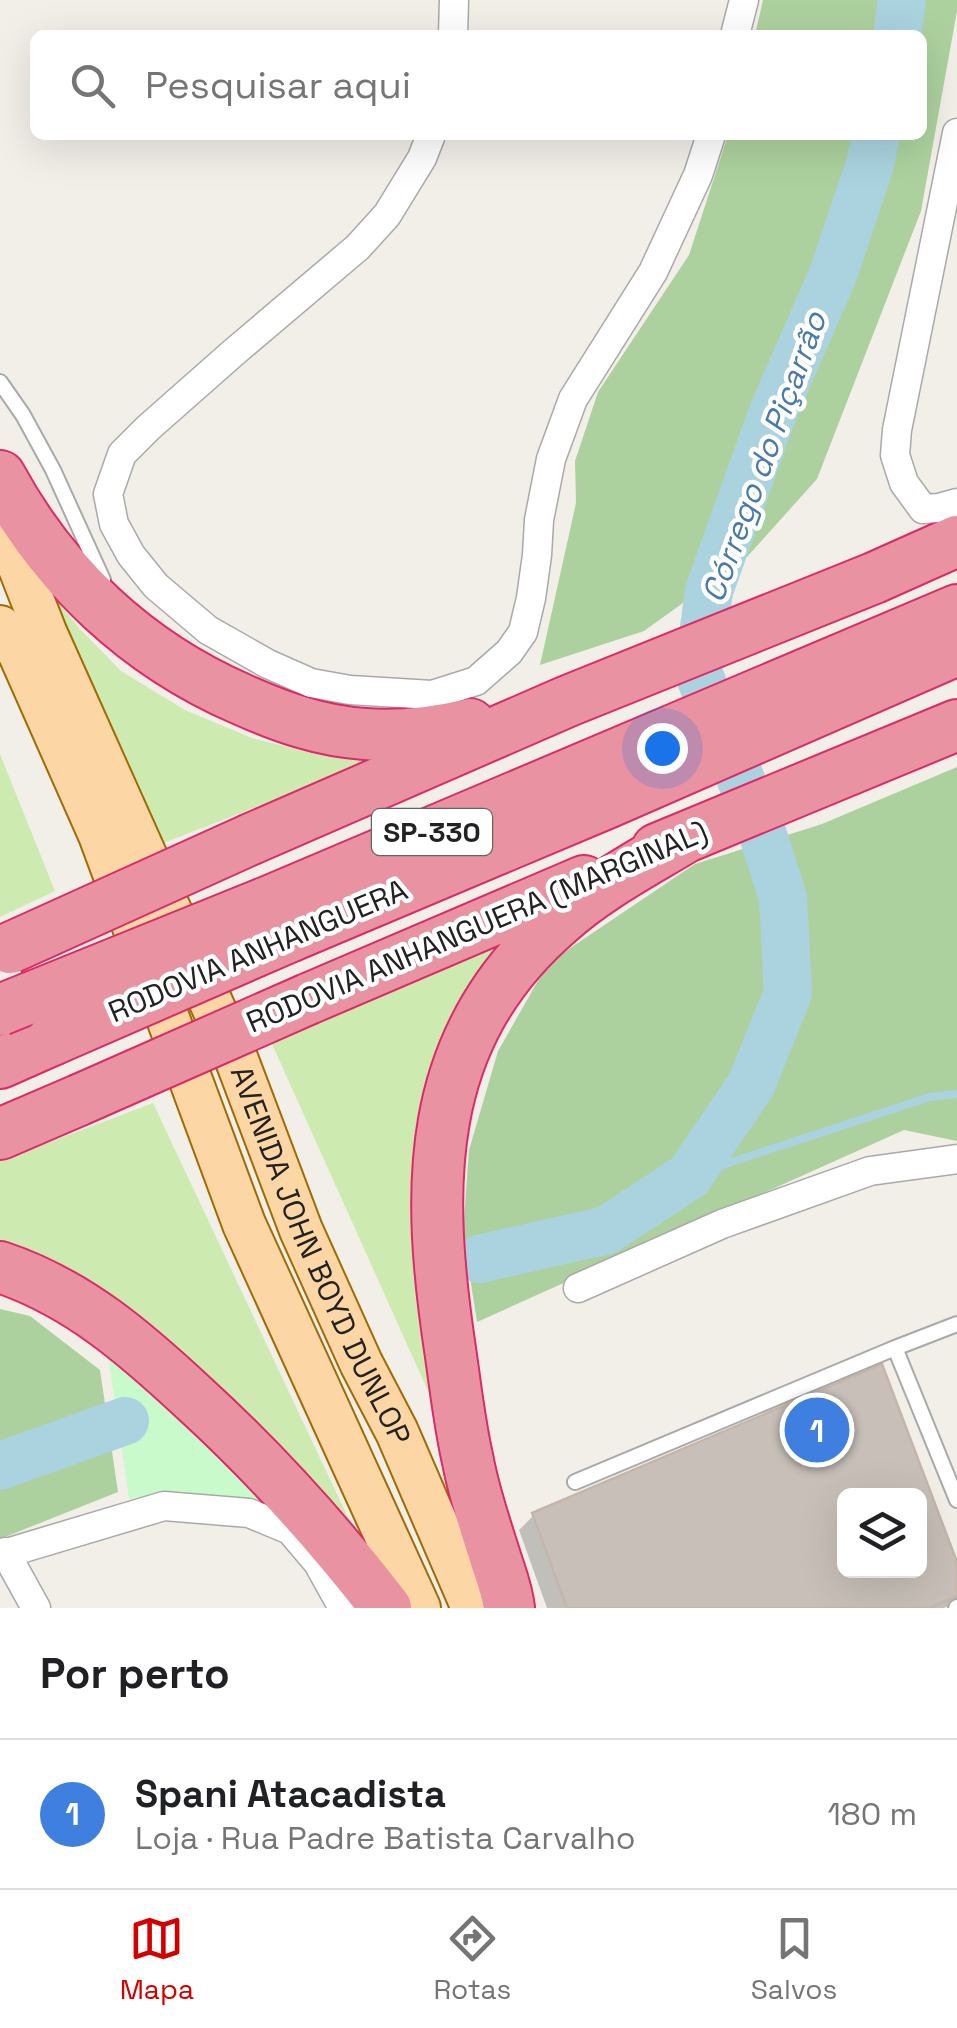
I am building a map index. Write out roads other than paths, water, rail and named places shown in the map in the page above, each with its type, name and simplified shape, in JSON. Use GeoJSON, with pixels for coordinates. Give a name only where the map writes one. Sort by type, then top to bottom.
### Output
{"type":"FeatureCollection","features":[{"type":"Feature","properties":{"kind":"highway"},"geometry":{"type":"LineString","coordinates":[[0,476],[32,529],[104,612],[152,651],[196,678],[276,715],[348,733],[392,736],[442,730],[568,700]]}},
{"type":"Feature","properties":{"kind":"highway"},"geometry":{"type":"LineString","coordinates":[[5,950],[568,700],[957,541]]}},
{"type":"Feature","properties":{"kind":"highway","name":"RODOVIA ANHANGUERA"},"geometry":{"type":"LineString","coordinates":[[0,1063],[52,1040],[278,920],[943,636]]}},
{"type":"Feature","properties":{"kind":"highway","name":"RODOVIA ANHANGUERA (MARGINAL)"},"geometry":{"type":"LineString","coordinates":[[0,1134],[708,827],[957,725]]}},
{"type":"Feature","properties":{"kind":"highway"},"geometry":{"type":"LineString","coordinates":[[506,1608],[467,1459],[440,1284],[436,1214],[444,1114],[459,1064],[478,1022],[524,956],[579,905],[708,827]]}},
{"type":"Feature","properties":{"kind":"highway","name":"RODOVIA ANHANGUERA"},"geometry":{"type":"LineString","coordinates":[[0,1010],[278,920]]}},
{"type":"Feature","properties":{"kind":"highway"},"geometry":{"type":"LineString","coordinates":[[0,1267],[80,1304],[141,1348],[278,1479],[386,1608]]}},
{"type":"Feature","properties":{"kind":"main road","name":"AVENIDA JOHN BOYD DUNLOP"},"geometry":{"type":"LineString","coordinates":[[0,518],[45,632],[236,1058],[300,1230],[397,1432],[473,1608]]}},
{"type":"Feature","properties":{"kind":"main road","name":"AVENIDA JOHN BOYD DUNLOP"},"geometry":{"type":"LineString","coordinates":[[0,627],[19,652],[100,835],[244,1224],[419,1608]]}},
{"type":"Feature","properties":{"kind":"main road"},"geometry":{"type":"LineString","coordinates":[[397,1432],[506,1608]]}},
{"type":"Feature","properties":{"kind":"street"},"geometry":{"type":"LineString","coordinates":[[453,30],[454,0]]}},
{"type":"Feature","properties":{"kind":"street"},"geometry":{"type":"LineString","coordinates":[[737,30],[744,0]]}},
{"type":"Feature","properties":{"kind":"street"},"geometry":{"type":"LineString","coordinates":[[957,133],[902,402],[895,455],[904,483],[922,509],[957,503]]}},
{"type":"Feature","properties":{"kind":"street"},"geometry":{"type":"LineString","coordinates":[[429,140],[387,215],[358,247],[148,428],[122,454],[108,494],[114,524],[156,586],[208,630],[310,683],[350,690],[432,694],[476,681],[509,652],[523,632],[551,459],[572,399],[653,272],[709,140]]}},
{"type":"Feature","properties":{"kind":"street"},"geometry":{"type":"LineString","coordinates":[[578,1288],[722,1224],[870,1170],[957,1159]]}},
{"type":"Feature","properties":{"kind":"street"},"geometry":{"type":"LineString","coordinates":[[36,1608],[3,1553],[164,1506],[249,1513],[290,1530],[318,1563],[342,1608]]}},
{"type":"Feature","properties":{"kind":"lane"},"geometry":{"type":"LineString","coordinates":[[0,382],[53,470],[110,591]]}},
{"type":"Feature","properties":{"kind":"lane"},"geometry":{"type":"LineString","coordinates":[[120,606],[152,651]]}},
{"type":"Feature","properties":{"kind":"lane"},"geometry":{"type":"LineString","coordinates":[[575,1482],[957,1324]]}},
{"type":"Feature","properties":{"kind":"lane"},"geometry":{"type":"LineString","coordinates":[[895,1348],[957,1500]]}},
{"type":"Feature","properties":{"kind":"waterway","name":"Córrego do Piçarrão"},"geometry":{"type":"LineString","coordinates":[[898,30],[902,0]]}},
{"type":"Feature","properties":{"kind":"waterway","name":"Córrego do Piçarrão"},"geometry":{"type":"LineString","coordinates":[[479,1259],[607,1230],[689,1176],[751,1085],[788,993],[783,898],[763,835],[698,672],[709,591],[773,412],[834,272],[875,140]]}},
{"type":"Feature","properties":{"kind":"waterway"},"geometry":{"type":"LineString","coordinates":[[689,1176],[930,1097],[957,1094]]}},
{"type":"Feature","properties":{"kind":"waterway","name":"Córrego do Piçarrão"},"geometry":{"type":"LineString","coordinates":[[0,1466],[125,1421]]}},
{"type":"Feature","properties":{"kind":"place","name":"Spani Atacadista"},"geometry":{"type":"Point","coordinates":[817,1430]}}]}
